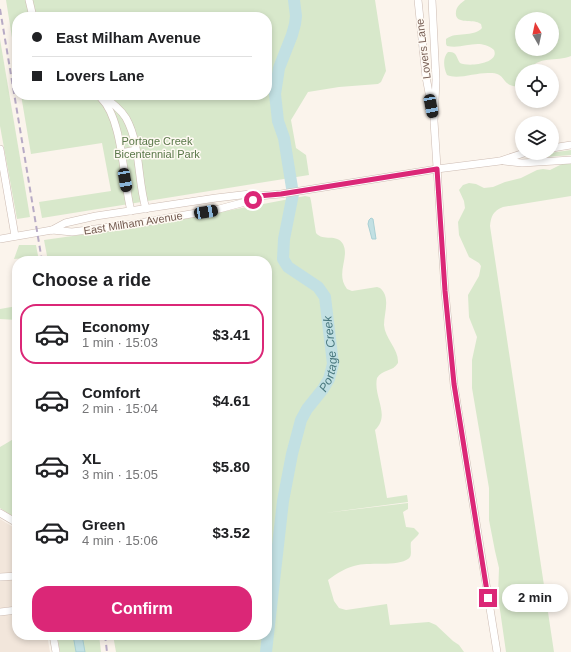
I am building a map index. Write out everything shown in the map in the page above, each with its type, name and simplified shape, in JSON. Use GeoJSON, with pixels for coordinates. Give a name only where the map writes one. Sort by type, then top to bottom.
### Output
{"type":"FeatureCollection","features":[{"type":"Feature","properties":{"kind":"street"},"geometry":{"type":"LineString","coordinates":[[29,0],[32,12]]}},
{"type":"Feature","properties":{"kind":"street","name":"Lovers Lane"},"geometry":{"type":"LineString","coordinates":[[418,0],[426,77],[434,121]]}},
{"type":"Feature","properties":{"kind":"street","name":"Lovers Lane"},"geometry":{"type":"LineString","coordinates":[[432,0],[436,80],[434,121],[445,291],[454,384],[497,652]]}},
{"type":"Feature","properties":{"kind":"street"},"geometry":{"type":"LineString","coordinates":[[103,100],[113,117],[118,135],[131,211]]}},
{"type":"Feature","properties":{"kind":"street"},"geometry":{"type":"LineString","coordinates":[[107,100],[114,104],[126,117],[136,150],[142,195],[146,209]]}},
{"type":"Feature","properties":{"kind":"street"},"geometry":{"type":"LineString","coordinates":[[559,147],[571,145]]}},
{"type":"Feature","properties":{"kind":"street"},"geometry":{"type":"LineString","coordinates":[[0,149],[15,236]]}},
{"type":"Feature","properties":{"kind":"street"},"geometry":{"type":"LineString","coordinates":[[121,154],[136,150]]}},
{"type":"Feature","properties":{"kind":"street","name":"East Milham Avenue"},"geometry":{"type":"LineString","coordinates":[[52,230],[65,223],[96,216],[216,198],[250,194],[258,196],[304,190],[437,169],[500,161],[515,156]]}},
{"type":"Feature","properties":{"kind":"street","name":"East Milham Avenue"},"geometry":{"type":"LineString","coordinates":[[500,161],[522,163],[571,160]]}},
{"type":"Feature","properties":{"kind":"street","name":"East Milham Avenue"},"geometry":{"type":"LineString","coordinates":[[0,239],[52,230],[72,232],[134,224],[219,209],[253,200],[258,196]]}},
{"type":"Feature","properties":{"kind":"street"},"geometry":{"type":"LineString","coordinates":[[0,513],[12,520]]}},
{"type":"Feature","properties":{"kind":"street"},"geometry":{"type":"LineString","coordinates":[[0,577],[12,576]]}},
{"type":"Feature","properties":{"kind":"street"},"geometry":{"type":"LineString","coordinates":[[0,612],[12,611]]}},
{"type":"Feature","properties":{"kind":"street"},"geometry":{"type":"LineString","coordinates":[[54,640],[56,652]]}},
{"type":"Feature","properties":{"kind":"shaded area"},"geometry":{"type":"Polygon","coordinates":[[[0,519],[12,526],[12,640],[48,640],[50,652],[0,652],[0,519]]]}},
{"type":"Feature","properties":{"kind":"green space","name":"Portage Creek Bicentennial Park"},"geometry":{"type":"Polygon","coordinates":[[[6,0],[375,0],[386,71],[381,82],[378,84],[339,87],[308,92],[291,120],[296,148],[306,155],[309,175],[42,218],[39,202],[111,191],[102,143],[31,154],[22,100],[272,100],[272,12],[12,12],[12,38],[6,0]]]}},
{"type":"Feature","properties":{"kind":"green space"},"geometry":{"type":"Polygon","coordinates":[[[465,0],[571,0],[571,56],[542,61],[536,64],[515,64],[515,86],[510,85],[495,73],[457,77],[447,75],[444,67],[444,60],[448,52],[455,53],[460,63],[470,65],[488,61],[495,55],[494,50],[482,44],[453,47],[447,46],[446,39],[455,35],[474,33],[482,28],[481,24],[476,22],[458,19],[456,16],[456,10],[465,0]]]}},
{"type":"Feature","properties":{"kind":"green space"},"geometry":{"type":"Polygon","coordinates":[[[0,39],[30,217],[17,219],[0,126],[0,39]]]}},
{"type":"Feature","properties":{"kind":"green space"},"geometry":{"type":"Polygon","coordinates":[[[571,150],[571,155],[559,156],[559,152],[571,150]]]}},
{"type":"Feature","properties":{"kind":"green space"},"geometry":{"type":"Polygon","coordinates":[[[571,163],[571,196],[503,207],[495,212],[490,222],[554,652],[506,652],[498,596],[499,568],[489,520],[489,488],[472,388],[472,360],[477,337],[469,317],[468,295],[479,276],[481,266],[469,257],[459,235],[458,222],[465,208],[464,201],[459,190],[463,185],[469,183],[476,184],[484,188],[493,187],[521,178],[537,170],[550,170],[562,164],[571,163]]]}},
{"type":"Feature","properties":{"kind":"green space"},"geometry":{"type":"Polygon","coordinates":[[[305,196],[310,197],[316,233],[322,237],[337,239],[343,244],[345,255],[342,277],[347,289],[352,291],[377,287],[383,292],[386,300],[385,330],[398,358],[398,363],[393,368],[379,375],[377,378],[376,385],[382,418],[380,424],[375,430],[387,498],[407,495],[408,502],[325,513],[408,503],[408,509],[403,512],[406,527],[414,528],[419,533],[411,542],[411,555],[406,560],[394,563],[363,564],[350,567],[328,580],[334,601],[339,608],[346,610],[387,604],[390,625],[429,622],[436,625],[459,645],[464,652],[116,652],[114,640],[272,640],[272,256],[47,256],[44,240],[158,224],[305,196]]]}},
{"type":"Feature","properties":{"kind":"green space"},"geometry":{"type":"Polygon","coordinates":[[[19,245],[36,245],[38,256],[15,256],[19,245]]]}},
{"type":"Feature","properties":{"kind":"green space"},"geometry":{"type":"Polygon","coordinates":[[[12,307],[12,320],[0,319],[0,309],[12,307]]]}},
{"type":"Feature","properties":{"kind":"green space"},"geometry":{"type":"Polygon","coordinates":[[[12,440],[12,516],[0,508],[0,447],[12,440]]]}},
{"type":"Feature","properties":{"kind":"green space"},"geometry":{"type":"Polygon","coordinates":[[[58,640],[100,640],[101,652],[60,652],[58,640]]]}},
{"type":"Feature","properties":{"kind":"water"},"geometry":{"type":"Polygon","coordinates":[[[371,218],[373,219],[376,239],[372,239],[368,224],[371,218]]]}},
{"type":"Feature","properties":{"kind":"water"},"geometry":{"type":"Polygon","coordinates":[[[74,640],[83,640],[85,652],[76,652],[74,640]]]}},
{"type":"Feature","properties":{"kind":"waterway","name":"Portage Creek"},"geometry":{"type":"LineString","coordinates":[[272,599],[283,501],[292,454],[301,420],[307,409],[329,379],[333,364],[325,297],[318,287],[288,267],[283,259],[284,239],[293,194],[284,138],[278,121],[275,94],[279,68],[295,24],[296,16],[294,0]]}},
{"type":"Feature","properties":{"kind":"waterway","name":"Portage Creek"},"geometry":{"type":"LineString","coordinates":[[266,652],[267,640]]}},
{"type":"Feature","properties":{"kind":"railway"},"geometry":{"type":"LineString","coordinates":[[0,9],[12,81]]}},
{"type":"Feature","properties":{"kind":"railway"},"geometry":{"type":"LineString","coordinates":[[15,100],[41,256]]}},
{"type":"Feature","properties":{"kind":"railway"},"geometry":{"type":"LineString","coordinates":[[106,640],[107,652]]}},
{"type":"Feature","properties":{"kind":"route"},"geometry":{"type":"LineString","coordinates":[[253,200],[258,196],[281,194],[437,169],[445,291],[454,384],[488,598]]}}]}
